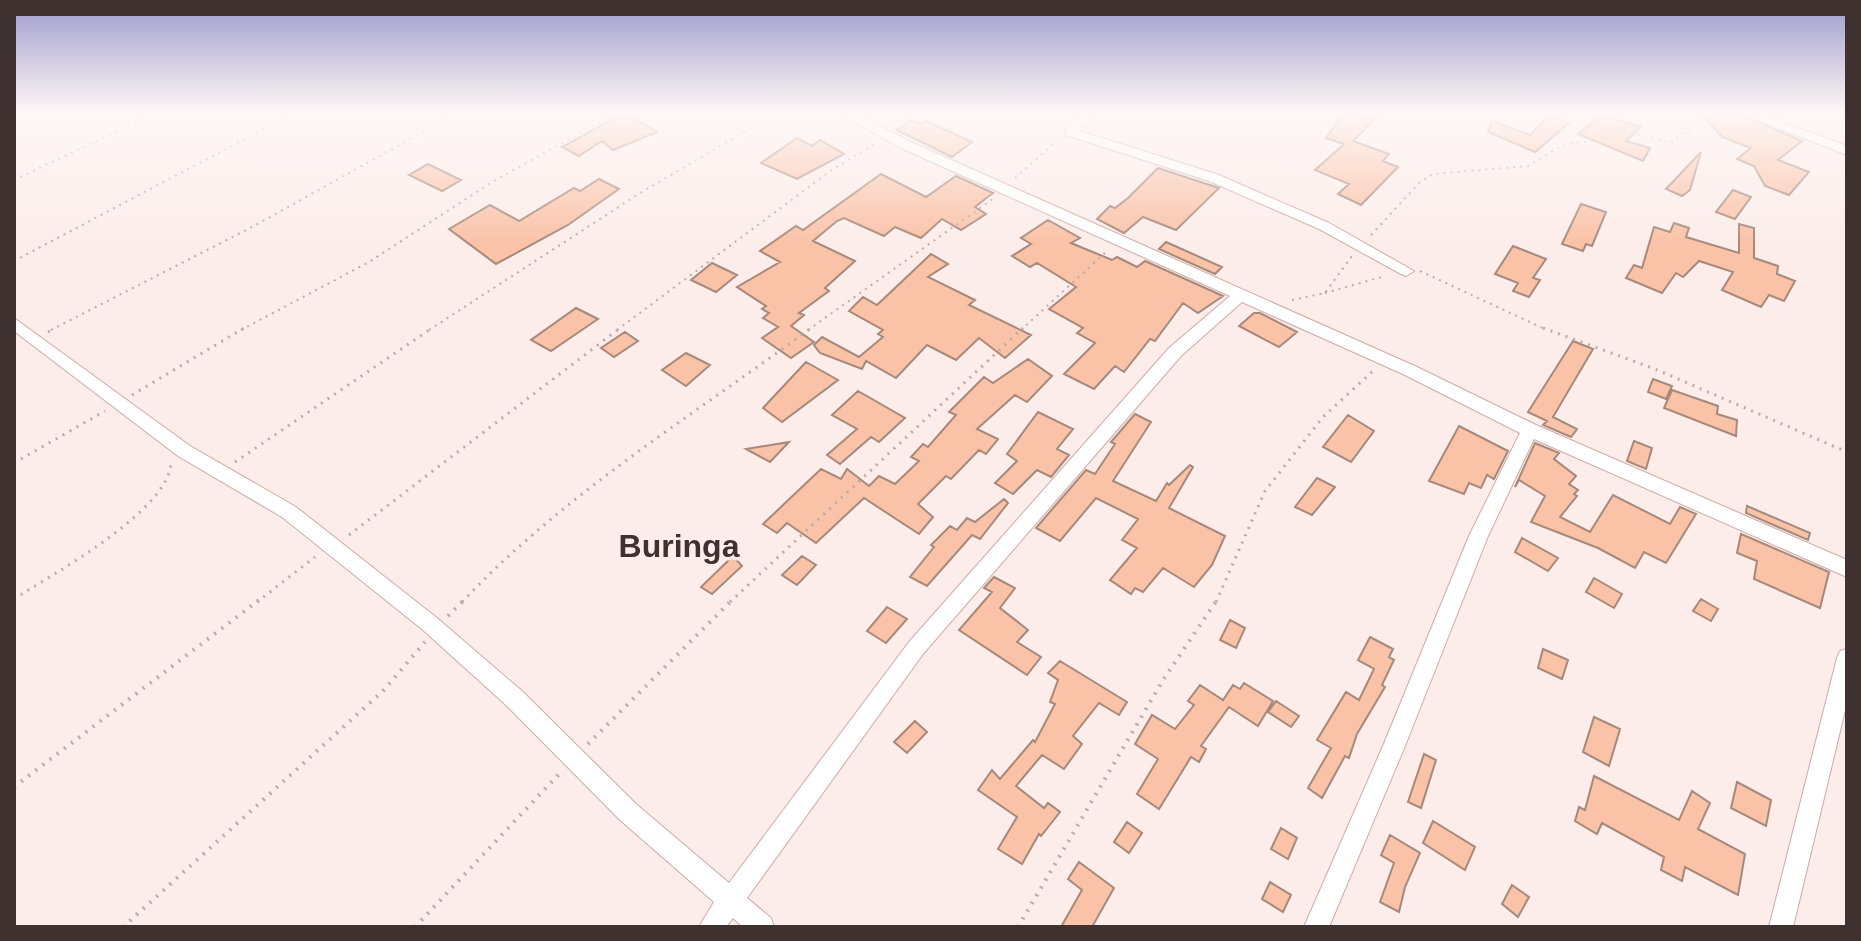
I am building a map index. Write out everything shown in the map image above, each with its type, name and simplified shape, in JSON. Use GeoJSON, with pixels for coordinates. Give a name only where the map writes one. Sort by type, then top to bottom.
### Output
{"type":"FeatureCollection","features":[{"type":"Feature","properties":{"kind":"street"},"geometry":{"type":"LineString","coordinates":[[936,157],[1385,360],[1530,430],[1847,569]]}},
{"type":"Feature","properties":{"kind":"street"},"geometry":{"type":"LineString","coordinates":[[1148,157],[1214,178],[1324,226],[1406,271]]}},
{"type":"Feature","properties":{"kind":"street"},"geometry":{"type":"LineString","coordinates":[[711,927],[916,648],[1175,352],[1239,296]]}},
{"type":"Feature","properties":{"kind":"street"},"geometry":{"type":"LineString","coordinates":[[14,323],[171,441],[289,512],[332,546],[514,698],[628,812],[762,927]]}},
{"type":"Feature","properties":{"kind":"street"},"geometry":{"type":"LineString","coordinates":[[1316,927],[1395,744],[1465,567],[1505,475],[1530,430]]}},
{"type":"Feature","properties":{"kind":"street"},"geometry":{"type":"LineString","coordinates":[[1781,927],[1828,725],[1847,658]]}},
{"type":"Feature","properties":{"kind":"path"},"geometry":{"type":"LineString","coordinates":[[14,180],[63,157]]}},
{"type":"Feature","properties":{"kind":"path"},"geometry":{"type":"LineString","coordinates":[[14,261],[56,242],[208,157]]}},
{"type":"Feature","properties":{"kind":"path"},"geometry":{"type":"LineString","coordinates":[[35,339],[254,226],[378,157]]}},
{"type":"Feature","properties":{"kind":"path"},"geometry":{"type":"LineString","coordinates":[[14,463],[192,357],[369,262],[492,182],[537,157]]}},
{"type":"Feature","properties":{"kind":"path"},"geometry":{"type":"LineString","coordinates":[[221,472],[426,330],[697,157]]}},
{"type":"Feature","properties":{"kind":"path"},"geometry":{"type":"LineString","coordinates":[[14,787],[718,253],[854,157]]}},
{"type":"Feature","properties":{"kind":"path"},"geometry":{"type":"LineString","coordinates":[[123,927],[383,691],[473,588],[590,488],[806,333],[912,251],[1005,188],[1042,157]]}},
{"type":"Feature","properties":{"kind":"path"},"geometry":{"type":"LineString","coordinates":[[1325,293],[1361,246],[1420,182],[1433,174],[1528,166],[1543,157]]}},
{"type":"Feature","properties":{"kind":"path"},"geometry":{"type":"LineString","coordinates":[[415,927],[573,759],[759,573],[1119,240]]}},
{"type":"Feature","properties":{"kind":"path"},"geometry":{"type":"LineString","coordinates":[[1292,300],[1406,271],[1425,271],[1557,335],[1655,369],[1847,452]]}},
{"type":"Feature","properties":{"kind":"path"},"geometry":{"type":"LineString","coordinates":[[1018,927],[1163,680],[1211,613],[1265,491],[1323,417],[1385,360]]}},
{"type":"Feature","properties":{"kind":"path"},"geometry":{"type":"LineString","coordinates":[[14,599],[127,521],[159,494],[169,480],[171,441]]}},
{"type":"Feature","properties":{"kind":"building"},"geometry":{"type":"Polygon","coordinates":[[[770,157],[839,157],[797,179],[761,163],[770,157]]]}},
{"type":"Feature","properties":{"kind":"building"},"geometry":{"type":"Polygon","coordinates":[[[1330,157],[1387,157],[1383,161],[1398,167],[1361,205],[1338,194],[1349,184],[1315,170],[1330,157]]]}},
{"type":"Feature","properties":{"kind":"building"},"geometry":{"type":"Polygon","coordinates":[[[1700,157],[1690,190],[1682,196],[1666,189],[1700,157]]]}},
{"type":"Feature","properties":{"kind":"building"},"geometry":{"type":"Polygon","coordinates":[[[1782,157],[1778,160],[1809,172],[1789,195],[1765,186],[1754,166],[1737,159],[1782,157]]]}},
{"type":"Feature","properties":{"kind":"building"},"geometry":{"type":"Polygon","coordinates":[[[428,164],[461,180],[442,191],[409,175],[428,164]]]}},
{"type":"Feature","properties":{"kind":"building"},"geometry":{"type":"Polygon","coordinates":[[[1158,168],[1219,188],[1176,230],[1143,217],[1124,233],[1097,219],[1110,206],[1115,208],[1128,198],[1158,168]]]}},
{"type":"Feature","properties":{"kind":"building"},"geometry":{"type":"Polygon","coordinates":[[[881,174],[926,197],[956,176],[993,193],[975,207],[986,214],[961,230],[942,219],[921,238],[895,227],[884,236],[844,218],[837,221],[813,241],[855,261],[825,288],[829,291],[799,313],[804,315],[791,326],[814,342],[791,358],[762,338],[778,327],[763,318],[769,313],[762,309],[766,306],[737,287],[780,262],[760,251],[796,226],[803,230],[881,174]]]}},
{"type":"Feature","properties":{"kind":"building"},"geometry":{"type":"Polygon","coordinates":[[[599,179],[619,189],[568,225],[496,264],[449,229],[490,205],[519,221],[574,188],[580,191],[599,179]]]}},
{"type":"Feature","properties":{"kind":"building"},"geometry":{"type":"Polygon","coordinates":[[[1733,190],[1751,197],[1735,219],[1716,212],[1733,190]]]}},
{"type":"Feature","properties":{"kind":"building"},"geometry":{"type":"Polygon","coordinates":[[[1581,204],[1606,212],[1592,246],[1586,244],[1583,251],[1562,244],[1581,204]]]}},
{"type":"Feature","properties":{"kind":"building"},"geometry":{"type":"Polygon","coordinates":[[[1048,220],[1080,238],[1071,243],[1112,260],[1117,257],[1137,267],[1145,261],[1223,296],[1198,313],[1183,303],[1155,341],[1150,339],[1124,372],[1115,366],[1094,389],[1064,374],[1095,343],[1077,333],[1083,328],[1049,309],[1076,287],[1037,263],[1030,267],[1012,256],[1031,244],[1021,238],[1048,220]]]}},
{"type":"Feature","properties":{"kind":"building"},"geometry":{"type":"Polygon","coordinates":[[[1674,223],[1689,228],[1686,237],[1739,253],[1739,224],[1754,228],[1754,258],[1778,266],[1777,274],[1795,281],[1784,301],[1769,295],[1761,307],[1722,290],[1733,272],[1699,261],[1683,277],[1676,273],[1662,293],[1626,278],[1634,265],[1642,268],[1654,227],[1670,232],[1674,223]]]}},
{"type":"Feature","properties":{"kind":"building"},"geometry":{"type":"Polygon","coordinates":[[[1166,242],[1222,267],[1215,274],[1159,249],[1166,242]]]}},
{"type":"Feature","properties":{"kind":"building"},"geometry":{"type":"Polygon","coordinates":[[[1513,246],[1546,259],[1533,278],[1540,280],[1529,297],[1513,291],[1518,283],[1495,274],[1513,246]]]}},
{"type":"Feature","properties":{"kind":"building"},"geometry":{"type":"Polygon","coordinates":[[[931,254],[948,264],[928,277],[975,300],[969,305],[1031,335],[1005,358],[979,338],[956,360],[927,345],[896,378],[866,361],[862,369],[820,353],[814,345],[822,337],[859,357],[883,337],[878,334],[883,330],[849,311],[863,297],[877,305],[931,254]]]}},
{"type":"Feature","properties":{"kind":"building"},"geometry":{"type":"Polygon","coordinates":[[[712,263],[737,275],[716,292],[691,280],[712,263]]]}},
{"type":"Feature","properties":{"kind":"building"},"geometry":{"type":"Polygon","coordinates":[[[576,308],[598,319],[551,351],[531,340],[576,308]]]}},
{"type":"Feature","properties":{"kind":"building"},"geometry":{"type":"Polygon","coordinates":[[[1254,313],[1260,313],[1297,332],[1279,347],[1239,326],[1254,313]]]}},
{"type":"Feature","properties":{"kind":"building"},"geometry":{"type":"Polygon","coordinates":[[[625,332],[638,341],[614,357],[601,348],[625,332]]]}},
{"type":"Feature","properties":{"kind":"building"},"geometry":{"type":"Polygon","coordinates":[[[1573,341],[1593,349],[1553,417],[1577,429],[1571,437],[1543,425],[1547,421],[1528,412],[1573,341]]]}},
{"type":"Feature","properties":{"kind":"building"},"geometry":{"type":"Polygon","coordinates":[[[686,353],[710,365],[686,386],[662,370],[686,353]]]}},
{"type":"Feature","properties":{"kind":"building"},"geometry":{"type":"Polygon","coordinates":[[[1028,359],[1052,376],[1027,402],[1015,395],[977,429],[998,439],[986,454],[979,450],[951,479],[946,476],[918,504],[933,517],[919,534],[864,498],[816,543],[787,523],[777,533],[763,524],[821,469],[841,479],[847,469],[869,486],[879,476],[895,484],[919,461],[911,457],[923,444],[928,447],[956,415],[949,412],[984,377],[993,383],[1028,359]]]}},
{"type":"Feature","properties":{"kind":"building"},"geometry":{"type":"Polygon","coordinates":[[[806,362],[838,380],[782,422],[763,408],[806,362]]]}},
{"type":"Feature","properties":{"kind":"building"},"geometry":{"type":"Polygon","coordinates":[[[1653,379],[1672,386],[1666,399],[1648,392],[1653,379]]]}},
{"type":"Feature","properties":{"kind":"building"},"geometry":{"type":"Polygon","coordinates":[[[1672,390],[1718,406],[1717,414],[1737,420],[1736,436],[1664,408],[1672,390]]]}},
{"type":"Feature","properties":{"kind":"building"},"geometry":{"type":"Polygon","coordinates":[[[858,391],[905,418],[879,442],[871,437],[840,464],[827,455],[857,429],[832,415],[858,391]]]}},
{"type":"Feature","properties":{"kind":"building"},"geometry":{"type":"Polygon","coordinates":[[[1038,412],[1073,429],[1057,449],[1069,455],[1051,477],[1037,470],[1013,494],[995,483],[1017,461],[1007,454],[1038,412]]]}},
{"type":"Feature","properties":{"kind":"building"},"geometry":{"type":"Polygon","coordinates":[[[1135,414],[1151,422],[1113,481],[1156,501],[1167,483],[1169,485],[1190,465],[1193,467],[1169,508],[1225,536],[1212,565],[1194,587],[1163,568],[1143,592],[1135,588],[1131,594],[1110,580],[1137,548],[1122,540],[1138,519],[1096,498],[1060,541],[1036,528],[1086,470],[1095,474],[1115,444],[1111,442],[1135,414]]]}},
{"type":"Feature","properties":{"kind":"building"},"geometry":{"type":"Polygon","coordinates":[[[1348,415],[1374,431],[1351,462],[1323,447],[1348,415]]]}},
{"type":"Feature","properties":{"kind":"building"},"geometry":{"type":"Polygon","coordinates":[[[1459,426],[1508,451],[1494,479],[1487,475],[1481,488],[1469,483],[1464,494],[1429,481],[1459,426]]]}},
{"type":"Feature","properties":{"kind":"building"},"geometry":{"type":"Polygon","coordinates":[[[1634,441],[1652,448],[1646,469],[1627,461],[1634,441]]]}},
{"type":"Feature","properties":{"kind":"building"},"geometry":{"type":"Polygon","coordinates":[[[789,442],[770,462],[746,449],[789,442]]]}},
{"type":"Feature","properties":{"kind":"building"},"geometry":{"type":"Polygon","coordinates":[[[1535,443],[1559,453],[1554,459],[1576,476],[1569,484],[1578,490],[1574,494],[1577,496],[1560,517],[1590,532],[1613,495],[1670,524],[1680,507],[1696,514],[1666,563],[1644,552],[1635,568],[1598,548],[1531,522],[1545,496],[1519,480],[1515,487],[1535,443]]]}},
{"type":"Feature","properties":{"kind":"building"},"geometry":{"type":"Polygon","coordinates":[[[1317,478],[1335,487],[1312,515],[1295,507],[1317,478]]]}},
{"type":"Feature","properties":{"kind":"building"},"geometry":{"type":"Polygon","coordinates":[[[1004,499],[1008,503],[980,539],[972,535],[927,586],[910,577],[934,547],[931,545],[950,526],[957,530],[967,518],[975,522],[1004,499]]]}},
{"type":"Feature","properties":{"kind":"building"},"geometry":{"type":"Polygon","coordinates":[[[1747,506],[1810,533],[1808,540],[1746,513],[1747,506]]]}},
{"type":"Feature","properties":{"kind":"building"},"geometry":{"type":"Polygon","coordinates":[[[1741,534],[1829,572],[1820,608],[1754,579],[1757,561],[1737,553],[1741,534]]]}},
{"type":"Feature","properties":{"kind":"building"},"geometry":{"type":"Polygon","coordinates":[[[1522,538],[1558,558],[1548,571],[1515,552],[1522,538]]]}},
{"type":"Feature","properties":{"kind":"building"},"geometry":{"type":"Polygon","coordinates":[[[733,556],[742,566],[712,594],[701,587],[733,556]]]}},
{"type":"Feature","properties":{"kind":"building"},"geometry":{"type":"Polygon","coordinates":[[[802,556],[816,565],[797,585],[782,575],[802,556]]]}},
{"type":"Feature","properties":{"kind":"building"},"geometry":{"type":"Polygon","coordinates":[[[994,577],[1015,588],[1000,608],[1028,630],[1017,642],[1041,657],[1027,675],[959,630],[992,592],[984,588],[994,577]]]}},
{"type":"Feature","properties":{"kind":"building"},"geometry":{"type":"Polygon","coordinates":[[[1594,578],[1622,594],[1614,608],[1586,592],[1594,578]]]}},
{"type":"Feature","properties":{"kind":"building"},"geometry":{"type":"Polygon","coordinates":[[[1701,599],[1718,609],[1711,621],[1693,611],[1701,599]]]}},
{"type":"Feature","properties":{"kind":"building"},"geometry":{"type":"Polygon","coordinates":[[[887,607],[907,619],[886,643],[867,631],[887,607]]]}},
{"type":"Feature","properties":{"kind":"building"},"geometry":{"type":"Polygon","coordinates":[[[1230,620],[1245,628],[1236,648],[1220,640],[1230,620]]]}},
{"type":"Feature","properties":{"kind":"building"},"geometry":{"type":"Polygon","coordinates":[[[1370,637],[1393,649],[1389,657],[1394,660],[1382,685],[1385,687],[1357,734],[1349,758],[1345,756],[1322,798],[1308,788],[1331,748],[1317,740],[1346,692],[1359,700],[1374,669],[1358,660],[1370,637]]]}},
{"type":"Feature","properties":{"kind":"building"},"geometry":{"type":"Polygon","coordinates":[[[1543,649],[1568,660],[1562,679],[1538,668],[1543,649]]]}},
{"type":"Feature","properties":{"kind":"building"},"geometry":{"type":"Polygon","coordinates":[[[1060,661],[1127,702],[1119,715],[1099,703],[1073,736],[1082,744],[1064,769],[1042,755],[1016,786],[1044,808],[1048,803],[1060,812],[1041,836],[1039,834],[1022,864],[998,849],[1017,817],[978,790],[992,770],[1000,779],[1033,740],[1035,742],[1055,704],[1050,702],[1058,680],[1048,673],[1060,661]]]}},
{"type":"Feature","properties":{"kind":"building"},"geometry":{"type":"Polygon","coordinates":[[[1244,683],[1273,701],[1258,726],[1229,707],[1201,746],[1206,749],[1199,762],[1191,757],[1159,809],[1137,794],[1158,759],[1135,744],[1152,715],[1175,729],[1194,705],[1188,701],[1200,685],[1223,700],[1233,685],[1240,689],[1244,683]]]}},
{"type":"Feature","properties":{"kind":"building"},"geometry":{"type":"Polygon","coordinates":[[[1276,701],[1299,716],[1291,727],[1268,712],[1276,701]]]}},
{"type":"Feature","properties":{"kind":"building"},"geometry":{"type":"Polygon","coordinates":[[[1594,717],[1620,729],[1609,766],[1583,752],[1594,717]]]}},
{"type":"Feature","properties":{"kind":"building"},"geometry":{"type":"Polygon","coordinates":[[[915,721],[927,732],[907,753],[894,742],[915,721]]]}},
{"type":"Feature","properties":{"kind":"building"},"geometry":{"type":"Polygon","coordinates":[[[1424,754],[1436,760],[1421,808],[1408,802],[1424,754]]]}},
{"type":"Feature","properties":{"kind":"building"},"geometry":{"type":"Polygon","coordinates":[[[1594,776],[1679,820],[1692,791],[1710,803],[1698,829],[1745,854],[1738,895],[1685,867],[1682,881],[1661,870],[1664,857],[1602,823],[1597,834],[1575,821],[1579,807],[1585,810],[1594,776]]]}},
{"type":"Feature","properties":{"kind":"building"},"geometry":{"type":"Polygon","coordinates":[[[1737,782],[1771,800],[1766,826],[1731,808],[1737,782]]]}},
{"type":"Feature","properties":{"kind":"building"},"geometry":{"type":"Polygon","coordinates":[[[1433,821],[1475,847],[1465,870],[1423,843],[1433,821]]]}},
{"type":"Feature","properties":{"kind":"building"},"geometry":{"type":"Polygon","coordinates":[[[1127,822],[1142,833],[1129,853],[1114,842],[1127,822]]]}},
{"type":"Feature","properties":{"kind":"building"},"geometry":{"type":"Polygon","coordinates":[[[1281,828],[1297,838],[1288,859],[1271,849],[1281,828]]]}},
{"type":"Feature","properties":{"kind":"building"},"geometry":{"type":"Polygon","coordinates":[[[1390,835],[1420,853],[1405,887],[1399,912],[1380,902],[1394,863],[1381,855],[1390,835]]]}},
{"type":"Feature","properties":{"kind":"building"},"geometry":{"type":"Polygon","coordinates":[[[1079,862],[1114,888],[1092,927],[1061,927],[1082,890],[1068,879],[1079,862]]]}},
{"type":"Feature","properties":{"kind":"building"},"geometry":{"type":"Polygon","coordinates":[[[1270,882],[1291,895],[1283,912],[1262,899],[1270,882]]]}},
{"type":"Feature","properties":{"kind":"building"},"geometry":{"type":"Polygon","coordinates":[[[1512,885],[1529,897],[1518,917],[1502,904],[1512,885]]]}},
{"type":"Feature","properties":{"kind":"district","name":"Buringa"},"geometry":{"type":"Point","coordinates":[679,546]}}]}
